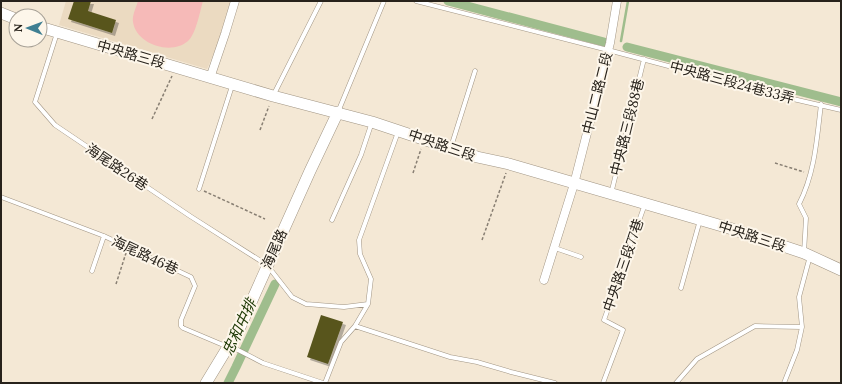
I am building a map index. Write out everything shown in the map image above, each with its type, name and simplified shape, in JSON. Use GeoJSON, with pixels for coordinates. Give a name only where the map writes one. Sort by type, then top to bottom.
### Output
{"type":"FeatureCollection","features":[{"type":"Feature","properties":{"kind":"street"},"geometry":{"type":"LineString","coordinates":[[210,78],[225,34],[234,1]]}},
{"type":"Feature","properties":{"kind":"street","name":"中山二路二段"},"geometry":{"type":"LineString","coordinates":[[544,280],[574,184],[608,50],[616,1]]}},
{"type":"Feature","properties":{"kind":"street","name":"中央路三段"},"geometry":{"type":"LineString","coordinates":[[48,29],[210,78],[233,83],[273,96],[338,112],[399,130],[477,157],[509,164],[729,228],[807,255],[841,270]]}},
{"type":"Feature","properties":{"kind":"street","name":"海尾路"},"geometry":{"type":"LineString","coordinates":[[206,383],[233,349],[245,316],[267,265],[338,112]]}},
{"type":"Feature","properties":{"kind":"lane"},"geometry":{"type":"LineString","coordinates":[[273,96],[321,1]]}},
{"type":"Feature","properties":{"kind":"lane"},"geometry":{"type":"LineString","coordinates":[[338,112],[384,1]]}},
{"type":"Feature","properties":{"kind":"lane","name":"中央路三段24巷33弄"},"geometry":{"type":"LineString","coordinates":[[416,1],[644,59],[793,99],[841,110]]}},
{"type":"Feature","properties":{"kind":"lane","name":"海尾路26巷"},"geometry":{"type":"LineString","coordinates":[[58,32],[34,102],[46,116],[55,125],[109,162],[267,265]]}},
{"type":"Feature","properties":{"kind":"lane","name":"中央路三段88巷"},"geometry":{"type":"LineString","coordinates":[[611,194],[644,59]]}},
{"type":"Feature","properties":{"kind":"lane"},"geometry":{"type":"LineString","coordinates":[[451,148],[475,71]]}},
{"type":"Feature","properties":{"kind":"lane"},"geometry":{"type":"LineString","coordinates":[[199,189],[233,83]]}},
{"type":"Feature","properties":{"kind":"lane"},"geometry":{"type":"LineString","coordinates":[[784,383],[797,350],[802,327],[800,297],[807,255],[806,218],[799,204],[806,190],[816,146],[820,104]]}},
{"type":"Feature","properties":{"kind":"lane"},"geometry":{"type":"LineString","coordinates":[[332,220],[361,155],[372,122]]}},
{"type":"Feature","properties":{"kind":"lane"},"geometry":{"type":"LineString","coordinates":[[233,349],[263,363],[324,383],[341,342],[354,326],[368,304],[371,279],[360,254],[360,240],[399,130]]}},
{"type":"Feature","properties":{"kind":"lane","name":"海尾路46巷"},"geometry":{"type":"LineString","coordinates":[[1,197],[104,236],[191,277],[195,286],[181,320],[181,326],[233,349]]}},
{"type":"Feature","properties":{"kind":"lane","name":"中央路三段77巷"},"geometry":{"type":"LineString","coordinates":[[603,383],[623,330],[604,320],[645,204]]}},
{"type":"Feature","properties":{"kind":"lane"},"geometry":{"type":"LineString","coordinates":[[681,288],[700,220]]}},
{"type":"Feature","properties":{"kind":"lane"},"geometry":{"type":"LineString","coordinates":[[92,271],[104,236]]}},
{"type":"Feature","properties":{"kind":"lane"},"geometry":{"type":"LineString","coordinates":[[555,248],[581,257]]}},
{"type":"Feature","properties":{"kind":"lane"},"geometry":{"type":"LineString","coordinates":[[267,265],[292,297],[306,304],[344,307],[368,304]]}},
{"type":"Feature","properties":{"kind":"lane"},"geometry":{"type":"LineString","coordinates":[[354,326],[450,357],[478,362],[555,383]]}},
{"type":"Feature","properties":{"kind":"lane"},"geometry":{"type":"LineString","coordinates":[[676,383],[697,359],[755,326],[802,327]]}},
{"type":"Feature","properties":{"kind":"path"},"geometry":{"type":"LineString","coordinates":[[152,119],[176,67]]}},
{"type":"Feature","properties":{"kind":"path"},"geometry":{"type":"LineString","coordinates":[[260,130],[273,96]]}},
{"type":"Feature","properties":{"kind":"path"},"geometry":{"type":"LineString","coordinates":[[413,173],[424,139]]}},
{"type":"Feature","properties":{"kind":"path"},"geometry":{"type":"LineString","coordinates":[[775,163],[810,174]]}},
{"type":"Feature","properties":{"kind":"path"},"geometry":{"type":"LineString","coordinates":[[482,240],[509,164]]}},
{"type":"Feature","properties":{"kind":"path"},"geometry":{"type":"LineString","coordinates":[[199,189],[265,219]]}},
{"type":"Feature","properties":{"kind":"path"},"geometry":{"type":"LineString","coordinates":[[116,284],[128,248]]}},
{"type":"Feature","properties":{"kind":"shaded area"},"geometry":{"type":"Polygon","coordinates":[[[66,1],[232,1],[223,32],[207,69],[59,25],[66,1]]]}},
{"type":"Feature","properties":{"kind":"shaded area"},"geometry":{"type":"Polygon","coordinates":[[[138,1],[203,1],[191,38],[181,45],[164,47],[147,42],[136,30],[133,19],[138,1]]]}},
{"type":"Feature","properties":{"kind":"building"},"geometry":{"type":"Polygon","coordinates":[[[74,1],[91,1],[88,11],[116,20],[112,33],[68,19],[74,1]]]}},
{"type":"Feature","properties":{"kind":"building"},"geometry":{"type":"Polygon","coordinates":[[[321,315],[343,322],[328,364],[307,357],[321,315]]]}},
{"type":"Feature","properties":{"kind":"waterway"},"geometry":{"type":"LineString","coordinates":[[448,1],[604,42]]}},
{"type":"Feature","properties":{"kind":"waterway"},"geometry":{"type":"LineString","coordinates":[[621,41],[628,1]]}},
{"type":"Feature","properties":{"kind":"waterway"},"geometry":{"type":"LineString","coordinates":[[627,47],[841,102]]}},
{"type":"Feature","properties":{"kind":"waterway","name":"忠和中排"},"geometry":{"type":"LineString","coordinates":[[228,383],[275,284]]}}]}
